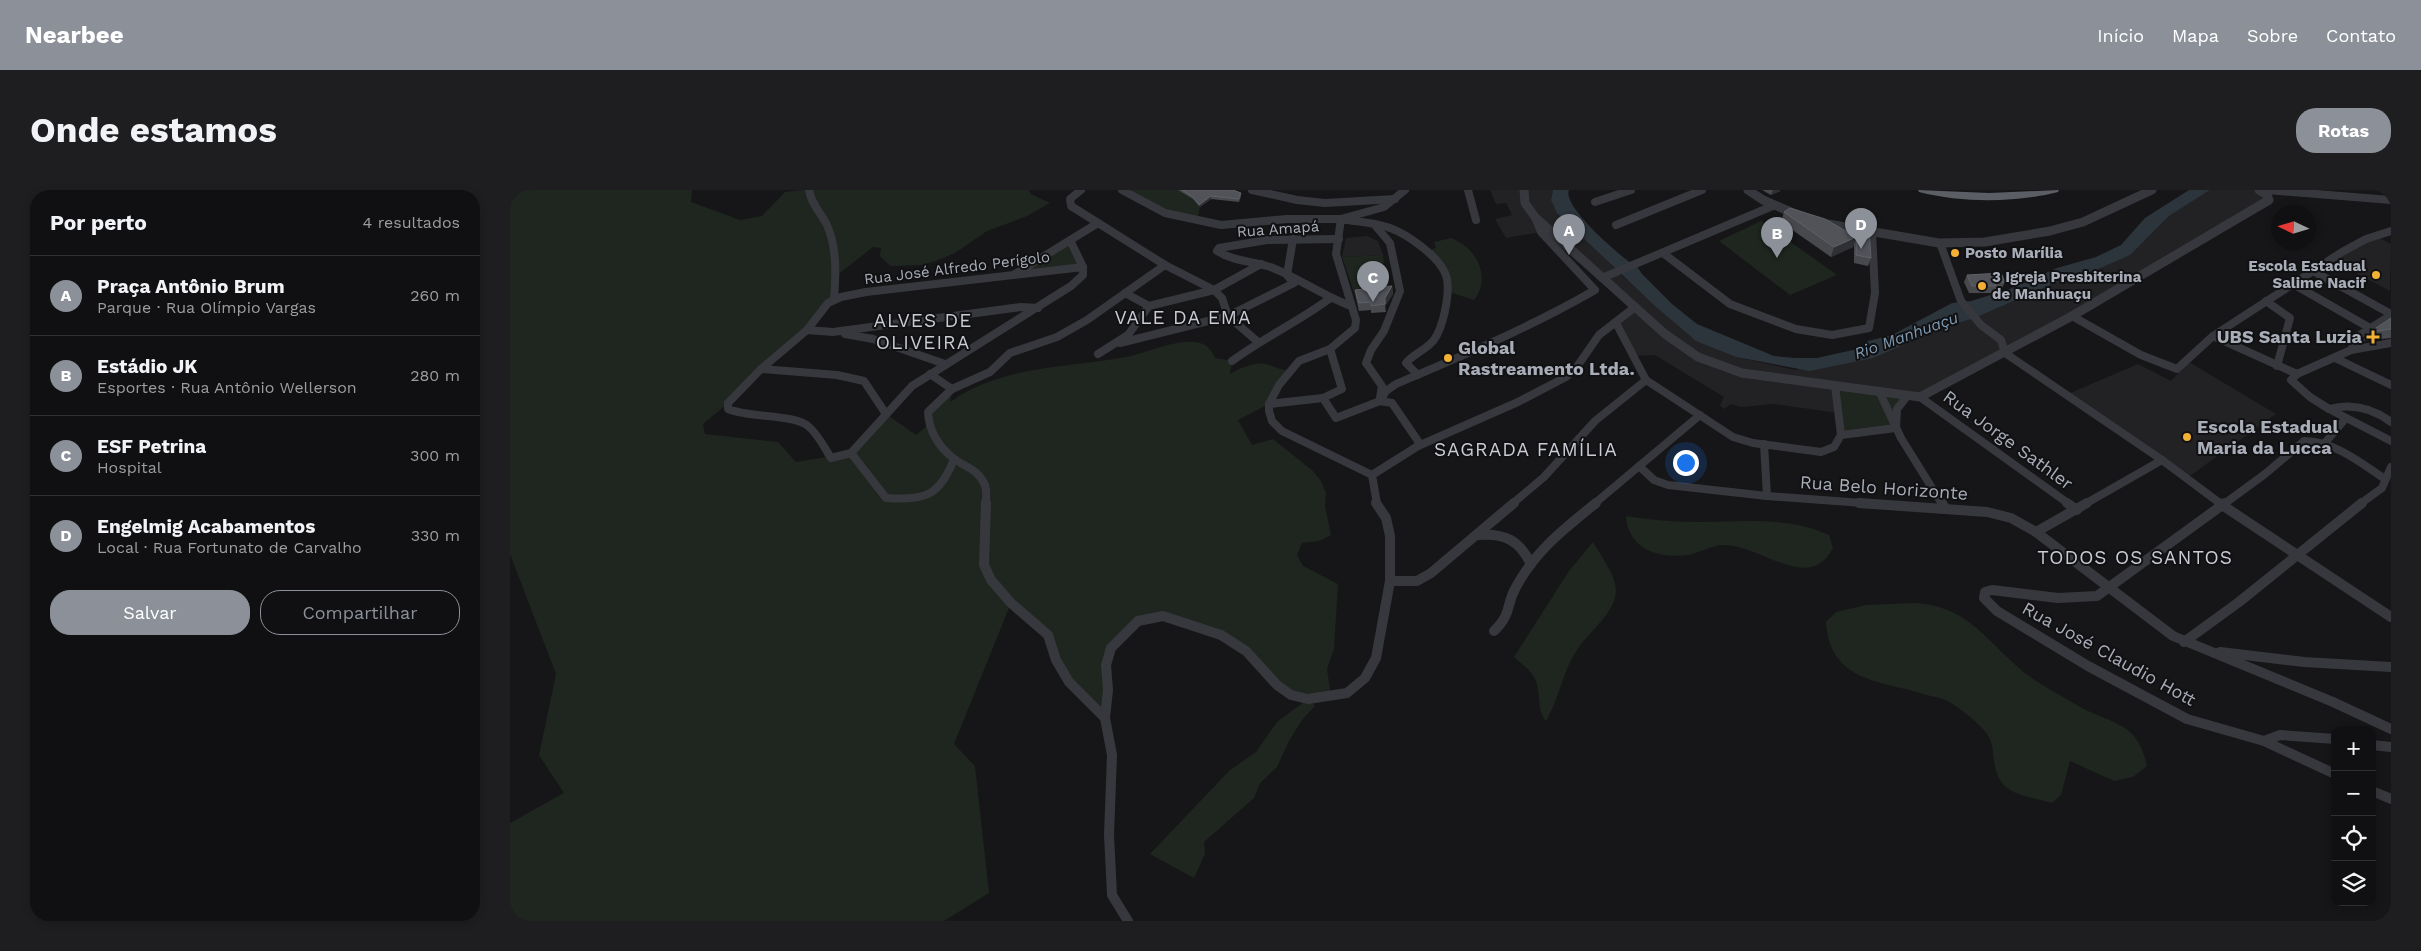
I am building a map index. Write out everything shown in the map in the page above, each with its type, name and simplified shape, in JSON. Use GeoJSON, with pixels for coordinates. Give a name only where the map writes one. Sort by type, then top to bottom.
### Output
{"type":"FeatureCollection","features":[{"type":"Feature","properties":{"kind":"highway"},"geometry":{"type":"LineString","coordinates":[[1923,190],[1991,197],[2020,196],[2054,190]]}},
{"type":"Feature","properties":{"kind":"street"},"geometry":{"type":"LineString","coordinates":[[809,190],[810,197],[822,214],[833,238],[836,276],[834,299],[807,330],[761,368],[728,403],[728,410],[740,414],[800,421],[808,424],[830,458],[851,453],[912,386],[1071,286],[1083,275],[1083,267],[1070,240]]}},
{"type":"Feature","properties":{"kind":"street"},"geometry":{"type":"LineString","coordinates":[[1081,190],[1070,199],[1069,204],[1165,264],[1214,290],[1222,298],[1228,316],[1258,342]]}},
{"type":"Feature","properties":{"kind":"street"},"geometry":{"type":"LineString","coordinates":[[1122,190],[1165,213],[1202,222],[1228,225],[1287,219],[1341,219],[1388,227],[1414,240],[1437,260],[1445,272],[1449,292],[1437,335],[1430,346],[1410,358],[1406,363],[1418,375]]}},
{"type":"Feature","properties":{"kind":"street"},"geometry":{"type":"LineString","coordinates":[[1252,190],[1286,198],[1325,203],[1395,198]]}},
{"type":"Feature","properties":{"kind":"street"},"geometry":{"type":"LineString","coordinates":[[1341,219],[1380,209],[1405,190]]}},
{"type":"Feature","properties":{"kind":"street"},"geometry":{"type":"LineString","coordinates":[[1468,190],[1476,220]]}},
{"type":"Feature","properties":{"kind":"street"},"geometry":{"type":"LineString","coordinates":[[1380,401],[1386,391],[1396,384],[1516,333],[1595,290],[1548,240],[1525,202],[1524,190]]}},
{"type":"Feature","properties":{"kind":"street"},"geometry":{"type":"LineString","coordinates":[[1596,202],[1631,190]]}},
{"type":"Feature","properties":{"kind":"street"},"geometry":{"type":"LineString","coordinates":[[1616,225],[1702,190]]}},
{"type":"Feature","properties":{"kind":"street"},"geometry":{"type":"LineString","coordinates":[[1748,190],[1775,205],[1816,221],[1940,243],[1985,242],[2050,231],[2083,222],[2152,190]]}},
{"type":"Feature","properties":{"kind":"street"},"geometry":{"type":"LineString","coordinates":[[2259,190],[2267,195],[2269,200]]}},
{"type":"Feature","properties":{"kind":"street"},"geometry":{"type":"LineString","coordinates":[[2266,190],[2391,200]]}},
{"type":"Feature","properties":{"kind":"street"},"geometry":{"type":"LineString","coordinates":[[1535,217],[1676,343],[1698,357],[1726,369],[1758,376],[1920,397],[2072,316],[2284,192]]}},
{"type":"Feature","properties":{"kind":"street"},"geometry":{"type":"LineString","coordinates":[[1602,278],[1775,205]]}},
{"type":"Feature","properties":{"kind":"street"},"geometry":{"type":"LineString","coordinates":[[1341,219],[1336,254],[1356,320],[1355,328],[1330,349],[1299,361],[1279,385],[1270,404],[1272,420],[1282,431],[1372,475]]}},
{"type":"Feature","properties":{"kind":"street"},"geometry":{"type":"LineString","coordinates":[[1012,276],[1098,223]]}},
{"type":"Feature","properties":{"kind":"street"},"geometry":{"type":"LineString","coordinates":[[1374,224],[1390,243],[1400,291],[1384,331],[1371,350],[1366,363],[1369,370],[1382,386],[1380,401]]}},
{"type":"Feature","properties":{"kind":"street"},"geometry":{"type":"LineString","coordinates":[[2072,316],[2174,369],[2213,336],[2342,252],[2366,239],[2391,231]]}},
{"type":"Feature","properties":{"kind":"street"},"geometry":{"type":"LineString","coordinates":[[1664,253],[1730,304],[1796,329],[1832,335],[1869,328],[1872,320],[1875,287],[1872,232]]}},
{"type":"Feature","properties":{"kind":"street"},"geometry":{"type":"LineString","coordinates":[[2379,235],[2391,241]]}},
{"type":"Feature","properties":{"kind":"street"},"geometry":{"type":"LineString","coordinates":[[1120,343],[1228,316],[1294,283],[1287,275],[1293,239]]}},
{"type":"Feature","properties":{"kind":"street","name":"Rua Amapá"},"geometry":{"type":"LineString","coordinates":[[1339,239],[1293,239],[1231,246],[1219,248],[1217,251],[1227,257],[1261,264],[1287,275],[1330,300],[1351,306]]}},
{"type":"Feature","properties":{"kind":"street"},"geometry":{"type":"LineString","coordinates":[[1940,243],[1961,301],[1981,325],[2001,340],[2005,353],[2162,460],[2222,504],[2389,613]]}},
{"type":"Feature","properties":{"kind":"street"},"geometry":{"type":"LineString","coordinates":[[1105,718],[1069,682],[1056,660],[1048,635],[1011,603],[991,580],[984,566],[986,486],[973,468],[954,459],[938,443],[929,425],[928,412],[952,389],[990,372],[1010,353],[1057,337],[1087,320],[1165,264]]}},
{"type":"Feature","properties":{"kind":"street"},"geometry":{"type":"LineString","coordinates":[[1125,293],[1149,306],[1214,290],[1261,264]]}},
{"type":"Feature","properties":{"kind":"street","name":"Rua José Alfredo Perígolo"},"geometry":{"type":"LineString","coordinates":[[834,299],[866,292],[1083,267]]}},
{"type":"Feature","properties":{"kind":"street"},"geometry":{"type":"LineString","coordinates":[[2313,271],[2391,315],[2358,336],[2351,350]]}},
{"type":"Feature","properties":{"kind":"street"},"geometry":{"type":"LineString","coordinates":[[2293,284],[2370,328]]}},
{"type":"Feature","properties":{"kind":"street"},"geometry":{"type":"LineString","coordinates":[[1232,361],[1258,342],[1311,313],[1330,300]]}},
{"type":"Feature","properties":{"kind":"street"},"geometry":{"type":"LineString","coordinates":[[2266,301],[2290,318],[2277,366]]}},
{"type":"Feature","properties":{"kind":"street"},"geometry":{"type":"LineString","coordinates":[[1098,354],[1120,343],[1134,332],[1149,306]]}},
{"type":"Feature","properties":{"kind":"street"},"geometry":{"type":"LineString","coordinates":[[833,332],[1021,307],[1038,308]]}},
{"type":"Feature","properties":{"kind":"street"},"geometry":{"type":"LineString","coordinates":[[1372,475],[1389,462],[1420,444],[1517,402],[1568,376],[1578,367],[1586,350],[1599,335],[1635,307]]}},
{"type":"Feature","properties":{"kind":"street"},"geometry":{"type":"LineString","coordinates":[[1616,322],[1646,380],[1742,441],[1821,452],[1830,451],[1837,444],[1841,434],[1835,385]]}},
{"type":"Feature","properties":{"kind":"street"},"geometry":{"type":"LineString","coordinates":[[807,330],[833,332],[873,339],[945,364]]}},
{"type":"Feature","properties":{"kind":"street"},"geometry":{"type":"LineString","coordinates":[[2213,336],[2294,376]]}},
{"type":"Feature","properties":{"kind":"street"},"geometry":{"type":"LineString","coordinates":[[2391,343],[2351,350],[2294,376],[2291,380],[2297,387],[2329,409],[2391,441]]}},
{"type":"Feature","properties":{"kind":"street"},"geometry":{"type":"LineString","coordinates":[[1270,404],[1323,398],[1342,389],[1330,349]]}},
{"type":"Feature","properties":{"kind":"street"},"geometry":{"type":"LineString","coordinates":[[2335,358],[2391,385]]}},
{"type":"Feature","properties":{"kind":"street"},"geometry":{"type":"LineString","coordinates":[[761,368],[837,375],[864,381],[886,414]]}},
{"type":"Feature","properties":{"kind":"street"},"geometry":{"type":"LineString","coordinates":[[930,374],[952,389]]}},
{"type":"Feature","properties":{"kind":"street"},"geometry":{"type":"LineString","coordinates":[[1390,581],[1417,581],[1431,573],[1544,477],[1595,421],[1631,390],[1646,380]]}},
{"type":"Feature","properties":{"kind":"street"},"geometry":{"type":"LineString","coordinates":[[1879,391],[1896,428],[1945,508]]}},
{"type":"Feature","properties":{"kind":"street"},"geometry":{"type":"LineString","coordinates":[[1896,428],[1897,409],[1908,395]]}},
{"type":"Feature","properties":{"kind":"street","name":"Rua Jorge Sathler"},"geometry":{"type":"LineString","coordinates":[[1920,397],[2077,510]]}},
{"type":"Feature","properties":{"kind":"street"},"geometry":{"type":"LineString","coordinates":[[1323,398],[1336,418],[1380,401],[1392,404],[1420,444]]}},
{"type":"Feature","properties":{"kind":"street"},"geometry":{"type":"LineString","coordinates":[[2329,409],[2339,406],[2357,405],[2390,420]]}},
{"type":"Feature","properties":{"kind":"street"},"geometry":{"type":"LineString","coordinates":[[1494,631],[1506,619],[1511,598],[1544,546],[1700,415]]}},
{"type":"Feature","properties":{"kind":"street"},"geometry":{"type":"LineString","coordinates":[[2324,444],[2346,418]]}},
{"type":"Feature","properties":{"kind":"street"},"geometry":{"type":"LineString","coordinates":[[1841,434],[1896,428]]}},
{"type":"Feature","properties":{"kind":"street"},"geometry":{"type":"LineString","coordinates":[[2108,589],[2265,474],[2304,441],[2312,440],[2324,444],[2385,478]]}},
{"type":"Feature","properties":{"kind":"street"},"geometry":{"type":"LineString","coordinates":[[1764,444],[1768,496]]}},
{"type":"Feature","properties":{"kind":"street"},"geometry":{"type":"LineString","coordinates":[[851,453],[886,498],[912,500],[935,494],[950,473],[954,459]]}},
{"type":"Feature","properties":{"kind":"street"},"geometry":{"type":"LineString","coordinates":[[2036,532],[2162,460]]}},
{"type":"Feature","properties":{"kind":"street","name":"Rua Belo Horizonte"},"geometry":{"type":"LineString","coordinates":[[1639,466],[1654,480],[1668,485],[1768,496],[1987,512],[2011,518],[2036,532],[2108,589],[2184,642],[2206,651]]}},
{"type":"Feature","properties":{"kind":"street"},"geometry":{"type":"LineString","coordinates":[[2184,642],[2298,555],[2337,521],[2382,488],[2391,468]]}},
{"type":"Feature","properties":{"kind":"street"},"geometry":{"type":"LineString","coordinates":[[1128,921],[1112,895],[1109,835],[1112,755],[1105,718],[1108,690],[1106,666],[1111,648],[1138,621],[1163,616],[1221,635],[1246,651],[1278,685],[1291,695],[1308,698],[1347,694],[1365,678],[1376,658],[1390,581],[1390,536],[1386,518],[1375,501],[1372,475]]}},
{"type":"Feature","properties":{"kind":"street"},"geometry":{"type":"LineString","coordinates":[[1478,535],[1494,533],[1516,540],[1524,549],[1531,564]]}},
{"type":"Feature","properties":{"kind":"street","name":"Rua José Claudio Hott"},"geometry":{"type":"LineString","coordinates":[[2108,589],[2097,596],[2081,599],[1992,590],[1985,592],[1984,598],[1997,611],[2149,700],[2187,720],[2264,741],[2331,772]]}},
{"type":"Feature","properties":{"kind":"street"},"geometry":{"type":"LineString","coordinates":[[2206,651],[2304,662],[2391,667]]}},
{"type":"Feature","properties":{"kind":"street"},"geometry":{"type":"LineString","coordinates":[[2206,651],[2302,688],[2391,729]]}},
{"type":"Feature","properties":{"kind":"street"},"geometry":{"type":"LineString","coordinates":[[2264,741],[2280,736],[2331,739]]}},
{"type":"Feature","properties":{"kind":"street"},"geometry":{"type":"LineString","coordinates":[[2376,745],[2391,748]]}},
{"type":"Feature","properties":{"kind":"street"},"geometry":{"type":"LineString","coordinates":[[2376,793],[2391,799]]}},
{"type":"Feature","properties":{"kind":"shaded area"},"geometry":{"type":"Polygon","coordinates":[[[510,190],[692,190],[691,202],[740,220],[762,216],[785,192],[802,190],[1029,190],[1031,194],[1050,203],[1027,216],[987,231],[955,253],[936,261],[921,265],[890,266],[880,256],[881,248],[873,247],[836,276],[834,299],[728,403],[703,424],[705,434],[778,442],[796,462],[851,453],[886,414],[916,435],[928,425],[928,412],[952,389],[950,402],[970,390],[1013,374],[1126,357],[1183,342],[1200,343],[1211,351],[1215,358],[1232,361],[1230,374],[1256,364],[1266,364],[1290,371],[1269,404],[1238,420],[1252,445],[1273,439],[1313,471],[1321,481],[1326,493],[1325,506],[1331,535],[1319,541],[1302,543],[1297,555],[1303,566],[1338,584],[1334,649],[1327,669],[1331,697],[1309,699],[1315,706],[1302,720],[1289,741],[1277,767],[1260,783],[1254,798],[1204,842],[1205,854],[1194,878],[1150,854],[1229,771],[1256,752],[1277,722],[1308,699],[1291,695],[1221,635],[1149,618],[1111,648],[1105,718],[1069,682],[1048,635],[1011,603],[954,744],[975,766],[989,893],[944,921],[510,921],[510,823],[564,793],[539,755],[556,674],[510,554],[510,190]]]}},
{"type":"Feature","properties":{"kind":"shaded area"},"geometry":{"type":"Polygon","coordinates":[[[1122,190],[1179,190],[1193,199],[1200,207],[1198,216],[1179,218],[1122,190]]]}},
{"type":"Feature","properties":{"kind":"shaded area"},"geometry":{"type":"Polygon","coordinates":[[[1490,190],[1553,190],[1551,200],[1618,272],[1690,336],[1736,357],[1795,370],[1909,343],[1945,327],[1975,318],[2059,281],[2084,275],[2145,240],[2169,216],[2210,190],[2259,190],[2269,197],[1940,388],[1838,413],[1774,404],[1741,407],[1731,404],[1724,409],[1720,405],[1724,397],[1655,355],[1634,356],[1616,323],[1634,307],[1541,232],[1506,238],[1495,219],[1512,215],[1506,203],[1496,204],[1490,190]]]}},
{"type":"Feature","properties":{"kind":"shaded area"},"geometry":{"type":"Polygon","coordinates":[[[1761,221],[1837,275],[1790,295],[1719,241],[1761,221]]]}},
{"type":"Feature","properties":{"kind":"shaded area"},"geometry":{"type":"Polygon","coordinates":[[[1367,236],[1378,241],[1383,255],[1342,257],[1346,238],[1367,236]]]}},
{"type":"Feature","properties":{"kind":"shaded area","name":"Escola Estadual Salime Nacif"},"geometry":{"type":"Polygon","coordinates":[[[2375,236],[2391,244],[2390,291],[2333,261],[2375,236]]]}},
{"type":"Feature","properties":{"kind":"shaded area"},"geometry":{"type":"Polygon","coordinates":[[[1451,238],[1468,248],[1479,264],[1482,282],[1474,300],[1449,292],[1445,272],[1427,251],[1436,248],[1434,242],[1451,238]]]}},
{"type":"Feature","properties":{"kind":"shaded area"},"geometry":{"type":"Polygon","coordinates":[[[1070,240],[1083,267],[1012,276],[1070,240]]]}},
{"type":"Feature","properties":{"kind":"shaded area"},"geometry":{"type":"Polygon","coordinates":[[[1383,255],[1384,263],[1381,264],[1392,294],[1356,298],[1342,257],[1383,255]]]}},
{"type":"Feature","properties":{"kind":"shaded area","name":"Escola Estadual Maria da Lucca"},"geometry":{"type":"Polygon","coordinates":[[[2189,362],[2276,414],[2187,478],[2068,394],[2138,364],[2171,381],[2189,362]]]}},
{"type":"Feature","properties":{"kind":"shaded area"},"geometry":{"type":"Polygon","coordinates":[[[1835,385],[1908,395],[1897,409],[1896,428],[1841,435],[1835,385]]]}},
{"type":"Feature","properties":{"kind":"shaded area"},"geometry":{"type":"Polygon","coordinates":[[[1626,516],[1672,521],[1766,521],[1798,525],[1829,535],[1833,548],[1823,561],[1811,567],[1783,564],[1738,547],[1724,545],[1688,555],[1666,555],[1646,549],[1639,544],[1632,537],[1626,516]]]}},
{"type":"Feature","properties":{"kind":"shaded area"},"geometry":{"type":"Polygon","coordinates":[[[1593,542],[1613,578],[1616,590],[1615,598],[1602,620],[1579,647],[1565,674],[1546,721],[1541,710],[1537,685],[1532,674],[1514,657],[1569,571],[1593,542]]]}},
{"type":"Feature","properties":{"kind":"shaded area"},"geometry":{"type":"Polygon","coordinates":[[[1913,603],[1935,606],[1953,612],[1982,633],[2024,672],[2041,684],[2084,709],[2130,731],[2140,745],[2147,766],[2133,777],[2114,781],[2070,761],[2061,795],[2052,803],[2013,792],[1998,777],[1992,747],[1987,734],[1964,712],[1944,700],[1861,676],[1848,668],[1837,657],[1830,642],[1826,622],[1836,612],[1866,605],[1913,603]]]}},
{"type":"Feature","properties":{"kind":"water","name":"Rio Manhuaçu"},"geometry":{"type":"Polygon","coordinates":[[[1553,190],[1569,190],[1569,198],[1574,208],[1595,232],[1638,268],[1672,304],[1697,324],[1774,356],[1817,358],[1862,348],[1868,341],[1892,335],[1952,303],[1971,301],[2010,289],[2057,268],[2096,257],[2121,245],[2145,218],[2189,190],[2210,190],[2169,216],[2130,255],[2096,270],[2059,281],[1975,318],[1945,327],[1873,358],[1810,371],[1736,357],[1696,341],[1655,306],[1557,213],[1551,200],[1553,190]]]}},
{"type":"Feature","properties":{"kind":"building"},"geometry":{"type":"Polygon","coordinates":[[[1182,190],[1233,190],[1241,193],[1238,199],[1211,196],[1199,205],[1193,197],[1182,190]]]}},
{"type":"Feature","properties":{"kind":"building"},"geometry":{"type":"Polygon","coordinates":[[[1790,208],[1825,219],[1856,237],[1834,247],[1784,212],[1790,208]]]}},
{"type":"Feature","properties":{"kind":"building"},"geometry":{"type":"Polygon","coordinates":[[[1857,228],[1869,230],[1871,258],[1856,255],[1857,228]]]}},
{"type":"Feature","properties":{"kind":"building"},"geometry":{"type":"Polygon","coordinates":[[[2001,273],[2005,282],[1994,282],[1996,286],[1972,286],[1967,275],[2001,273]]]}},
{"type":"Feature","properties":{"kind":"building"},"geometry":{"type":"Polygon","coordinates":[[[1392,286],[1385,298],[1385,304],[1371,306],[1371,302],[1359,303],[1355,290],[1392,286]]]}},
{"type":"Feature","properties":{"kind":"building"},"geometry":{"type":"Polygon","coordinates":[[[2391,318],[2391,329],[2370,332],[2391,318]]]}},
{"type":"Feature","properties":{"kind":"place","name":"Engelmig Acabamentos"},"geometry":{"type":"Point","coordinates":[1861,249]}},
{"type":"Feature","properties":{"kind":"place","name":"Posto Marília"},"geometry":{"type":"Point","coordinates":[1955,253]}},
{"type":"Feature","properties":{"kind":"place","name":"Praça Antônio Brum"},"geometry":{"type":"Point","coordinates":[1569,255]}},
{"type":"Feature","properties":{"kind":"place","name":"Estádio JK"},"geometry":{"type":"Point","coordinates":[1777,258]}},
{"type":"Feature","properties":{"kind":"place","name":"Escola Estadual Salime Nacif"},"geometry":{"type":"Point","coordinates":[2376,275]}},
{"type":"Feature","properties":{"kind":"place","name":"3 Igreja Presbiterina de Manhuaçu"},"geometry":{"type":"Point","coordinates":[1982,286]}},
{"type":"Feature","properties":{"kind":"place","name":"ESF Petrina"},"geometry":{"type":"Point","coordinates":[1373,302]}},
{"type":"Feature","properties":{"kind":"place","name":"UBS Santa Luzia"},"geometry":{"type":"Point","coordinates":[2373,337]}},
{"type":"Feature","properties":{"kind":"place","name":"Global Rastreamento Ltda."},"geometry":{"type":"Point","coordinates":[1448,358]}},
{"type":"Feature","properties":{"kind":"place","name":"Escola Estadual Maria da Lucca"},"geometry":{"type":"Point","coordinates":[2187,437]}},
{"type":"Feature","properties":{"kind":"district","name":"VALE DA EMA"},"geometry":{"type":"Point","coordinates":[1183,317]}},
{"type":"Feature","properties":{"kind":"district","name":"ALVES DE OLIVEIRA"},"geometry":{"type":"Point","coordinates":[923,331]}},
{"type":"Feature","properties":{"kind":"district","name":"SAGRADA FAMÍLIA"},"geometry":{"type":"Point","coordinates":[1526,449]}},
{"type":"Feature","properties":{"kind":"district","name":"TODOS OS SANTOS"},"geometry":{"type":"Point","coordinates":[2135,557]}}]}
